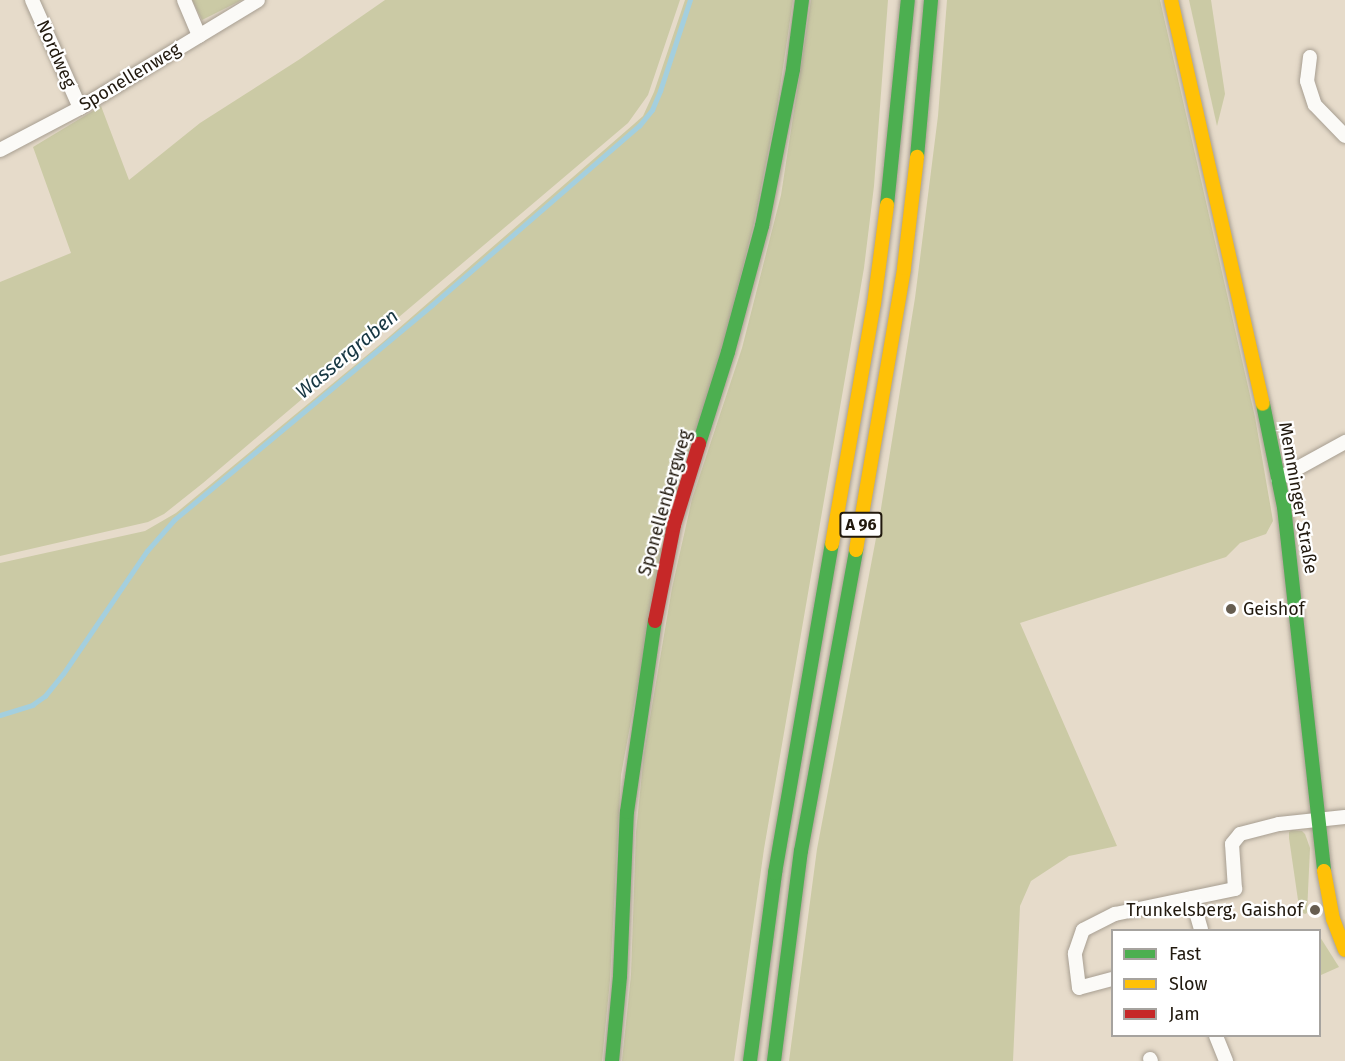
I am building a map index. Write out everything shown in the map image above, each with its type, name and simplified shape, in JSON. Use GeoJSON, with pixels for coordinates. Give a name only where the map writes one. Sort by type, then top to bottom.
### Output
{"type":"FeatureCollection","features":[{"type":"Feature","properties":{"kind":"main road","name":"Sponellenbergweg"},"geometry":{"type":"LineString","coordinates":[[612,1061],[620,976],[627,812],[658,601],[674,525],[728,352],[762,226],[791,80],[802,0]]}},
{"type":"Feature","properties":{"kind":"main road","name":"A 96"},"geometry":{"type":"LineString","coordinates":[[750,1061],[784,814],[876,293],[897,127],[908,0]]}},
{"type":"Feature","properties":{"kind":"main road","name":"A 96"},"geometry":{"type":"LineString","coordinates":[[774,1061],[801,851],[879,423],[904,268],[914,190],[931,0]]}},
{"type":"Feature","properties":{"kind":"main road","name":"Memminger Straße"},"geometry":{"type":"LineString","coordinates":[[1171,0],[1278,479],[1294,579],[1318,819],[1329,900],[1345,950]]}},
{"type":"Feature","properties":{"kind":"street","name":"Nordweg"},"geometry":{"type":"LineString","coordinates":[[32,0],[80,108]]}},
{"type":"Feature","properties":{"kind":"street"},"geometry":{"type":"LineString","coordinates":[[184,0],[199,36]]}},
{"type":"Feature","properties":{"kind":"street","name":"Sponellenweg"},"geometry":{"type":"LineString","coordinates":[[0,150],[80,108],[258,0]]}},
{"type":"Feature","properties":{"kind":"street"},"geometry":{"type":"LineString","coordinates":[[1310,57],[1307,81],[1311,95],[1323,115],[1345,136]]}},
{"type":"Feature","properties":{"kind":"street"},"geometry":{"type":"LineString","coordinates":[[1278,479],[1345,442]]}},
{"type":"Feature","properties":{"kind":"street"},"geometry":{"type":"LineString","coordinates":[[1111,980],[1079,988],[1075,953],[1083,930],[1115,914],[1235,889],[1232,844],[1240,834],[1279,824],[1345,817]]}},
{"type":"Feature","properties":{"kind":"street"},"geometry":{"type":"LineString","coordinates":[[1192,898],[1201,929]]}},
{"type":"Feature","properties":{"kind":"street"},"geometry":{"type":"LineString","coordinates":[[1217,1037],[1226,1061]]}},
{"type":"Feature","properties":{"kind":"green space"},"geometry":{"type":"Polygon","coordinates":[[[192,0],[242,0],[202,20],[192,0]]]}},
{"type":"Feature","properties":{"kind":"green space"},"geometry":{"type":"Polygon","coordinates":[[[385,0],[680,0],[648,95],[628,123],[203,483],[164,514],[148,522],[0,556],[0,282],[71,253],[33,147],[101,106],[129,180],[200,123],[300,59],[385,0]]]}},
{"type":"Feature","properties":{"kind":"green space"},"geometry":{"type":"Polygon","coordinates":[[[685,0],[793,0],[777,108],[754,223],[636,694],[621,775],[610,980],[602,1061],[0,1061],[0,563],[145,531],[176,513],[383,342],[643,116],[654,92],[685,0]]]}},
{"type":"Feature","properties":{"kind":"green space"},"geometry":{"type":"Polygon","coordinates":[[[811,0],[888,0],[874,186],[864,268],[764,849],[734,1061],[622,1061],[631,975],[636,832],[644,753],[672,588],[692,499],[742,348],[781,195],[811,0]]]}},
{"type":"Feature","properties":{"kind":"green space"},"geometry":{"type":"Polygon","coordinates":[[[947,0],[1160,0],[1255,417],[1273,521],[1266,534],[1240,543],[1226,557],[1020,623],[1117,846],[1069,856],[1031,881],[1020,906],[1013,1061],[789,1061],[817,849],[877,533],[915,298],[938,116],[947,0]]]}},
{"type":"Feature","properties":{"kind":"green space"},"geometry":{"type":"Polygon","coordinates":[[[1189,0],[1211,0],[1225,94],[1217,126],[1189,0]]]}},
{"type":"Feature","properties":{"kind":"green space"},"geometry":{"type":"Polygon","coordinates":[[[1302,831],[1305,834],[1310,848],[1307,913],[1305,914],[1301,912],[1298,900],[1289,838],[1289,832],[1302,831]]]}},
{"type":"Feature","properties":{"kind":"green space"},"geometry":{"type":"Polygon","coordinates":[[[1321,939],[1339,967],[1321,975],[1321,939]]]}},
{"type":"Feature","properties":{"kind":"waterway","name":"Wassergraben"},"geometry":{"type":"LineString","coordinates":[[0,715],[32,705],[45,696],[63,674],[147,551],[174,520],[432,305],[639,126],[652,110],[660,91],[690,0]]}},
{"type":"Feature","properties":{"kind":"traffic: fast"},"geometry":{"type":"LineString","coordinates":[[699,444],[728,352],[762,226],[793,69],[802,0]]}},
{"type":"Feature","properties":{"kind":"traffic: fast"},"geometry":{"type":"LineString","coordinates":[[887,205],[908,0]]}},
{"type":"Feature","properties":{"kind":"traffic: fast"},"geometry":{"type":"LineString","coordinates":[[917,157],[931,0]]}},
{"type":"Feature","properties":{"kind":"traffic: fast"},"geometry":{"type":"LineString","coordinates":[[1263,404],[1284,507],[1324,871]]}},
{"type":"Feature","properties":{"kind":"traffic: fast"},"geometry":{"type":"LineString","coordinates":[[750,1061],[775,873],[832,544]]}},
{"type":"Feature","properties":{"kind":"traffic: fast"},"geometry":{"type":"LineString","coordinates":[[774,1061],[801,851],[856,550]]}},
{"type":"Feature","properties":{"kind":"traffic: fast"},"geometry":{"type":"LineString","coordinates":[[612,1061],[620,976],[627,812],[655,621]]}},
{"type":"Feature","properties":{"kind":"traffic: slow"},"geometry":{"type":"LineString","coordinates":[[1171,0],[1263,404]]}},
{"type":"Feature","properties":{"kind":"traffic: slow"},"geometry":{"type":"LineString","coordinates":[[856,550],[904,268],[917,157]]}},
{"type":"Feature","properties":{"kind":"traffic: slow"},"geometry":{"type":"LineString","coordinates":[[832,544],[874,304],[887,205]]}},
{"type":"Feature","properties":{"kind":"traffic: slow"},"geometry":{"type":"LineString","coordinates":[[1324,871],[1333,919],[1345,950]]}},
{"type":"Feature","properties":{"kind":"traffic: jam"},"geometry":{"type":"LineString","coordinates":[[655,621],[674,525],[699,444]]}},
{"type":"Feature","properties":{"kind":"place","name":"Geishof"},"geometry":{"type":"Point","coordinates":[1231,609]}},
{"type":"Feature","properties":{"kind":"place","name":"Trunkelsberg, Gaishof"},"geometry":{"type":"Point","coordinates":[1315,910]}}]}
